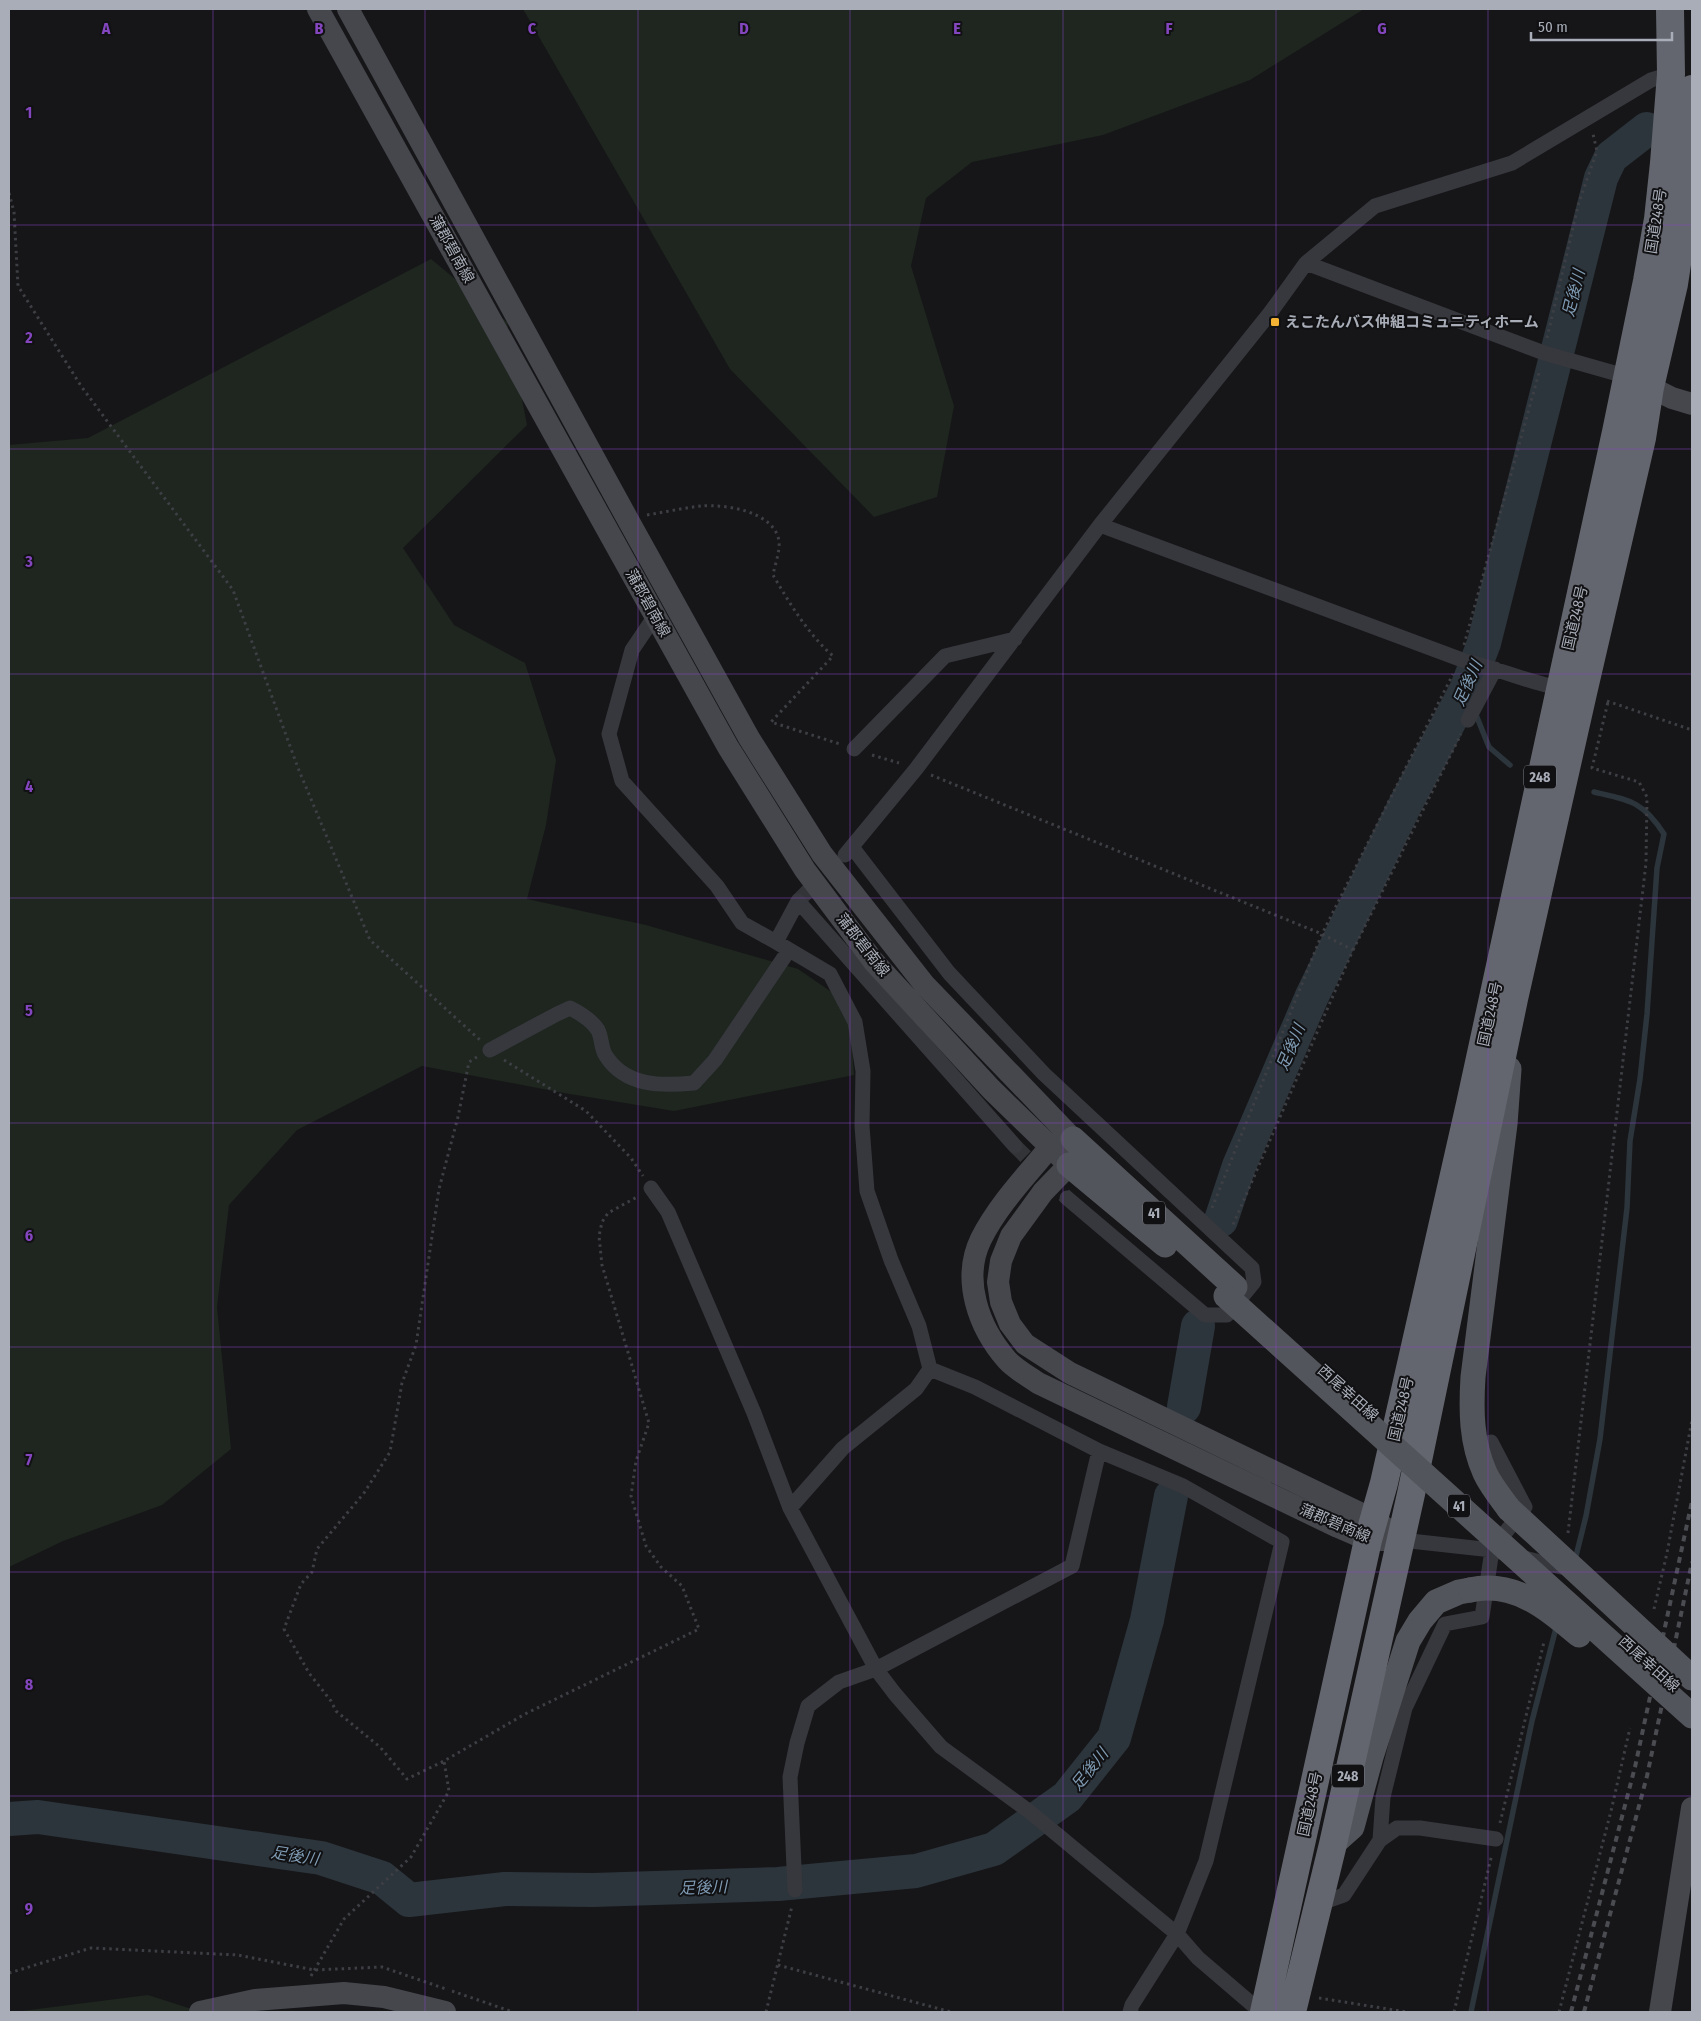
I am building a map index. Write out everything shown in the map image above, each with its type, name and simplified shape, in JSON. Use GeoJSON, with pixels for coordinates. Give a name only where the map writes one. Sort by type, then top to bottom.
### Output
{"type":"FeatureCollection","features":[{"type":"Feature","properties":{"kind":"highway","name":"国道248号"},"geometry":{"type":"LineString","coordinates":[[1262,2012],[1470,1104],[1571,691],[1639,381],[1664,163],[1682,81],[1670,9]]}},
{"type":"Feature","properties":{"kind":"highway","name":"国道248号"},"geometry":{"type":"LineString","coordinates":[[1294,2003],[1333,1844],[1401,1540],[1514,999],[1571,691]]}},
{"type":"Feature","properties":{"kind":"main road","name":"蒲郡碧南線"},"geometry":{"type":"LineString","coordinates":[[318,9],[728,747],[805,870],[880,969],[991,1089],[1069,1165],[1043,1192],[1011,1236],[1001,1261],[998,1282],[1001,1302],[1010,1324],[1025,1344],[1070,1373],[1371,1530]]}},
{"type":"Feature","properties":{"kind":"main road","name":"蒲郡碧南線"},"geometry":{"type":"LineString","coordinates":[[348,9],[749,738],[822,854],[924,984],[1073,1140]]}},
{"type":"Feature","properties":{"kind":"main road"},"geometry":{"type":"LineString","coordinates":[[1639,381],[1672,398],[1692,404]]}},
{"type":"Feature","properties":{"kind":"main road"},"geometry":{"type":"LineString","coordinates":[[1514,999],[1505,1124],[1472,1377],[1471,1415],[1475,1446],[1486,1474],[1509,1509],[1692,1678]]}},
{"type":"Feature","properties":{"kind":"main road"},"geometry":{"type":"LineString","coordinates":[[1050,1147],[1073,1140],[1069,1165]]}},
{"type":"Feature","properties":{"kind":"main road","name":"西尾幸田線"},"geometry":{"type":"LineString","coordinates":[[1073,1140],[1230,1291],[1692,1716]]}},
{"type":"Feature","properties":{"kind":"main road","name":"蒲郡碧南線"},"geometry":{"type":"LineString","coordinates":[[1050,1147],[998,1212],[981,1241],[974,1262],[973,1285],[976,1306],[986,1328],[1008,1360],[1038,1383],[1371,1530],[1401,1540]]}},
{"type":"Feature","properties":{"kind":"main road","name":"西尾幸田線"},"geometry":{"type":"LineString","coordinates":[[1069,1165],[1230,1291],[1308,1357],[1692,1703]]}},
{"type":"Feature","properties":{"kind":"main road"},"geometry":{"type":"LineString","coordinates":[[1333,1844],[1352,1827],[1371,1757],[1408,1641],[1420,1621],[1436,1602],[1459,1592],[1481,1587],[1505,1588],[1537,1601],[1600,1652],[1692,1737]]}},
{"type":"Feature","properties":{"kind":"main road"},"geometry":{"type":"LineString","coordinates":[[1660,2012],[1692,1808]]}},
{"type":"Feature","properties":{"kind":"main road"},"geometry":{"type":"LineString","coordinates":[[200,2012],[254,2000],[344,1993],[384,1997],[445,2012]]}},
{"type":"Feature","properties":{"kind":"street"},"geometry":{"type":"LineString","coordinates":[[1067,1198],[1205,1314],[1227,1315],[1254,1282],[1252,1268],[1044,1074],[949,973],[848,851],[916,769],[1100,525],[1270,312],[1306,263],[1375,206],[1512,163],[1651,80],[1682,81]]}},
{"type":"Feature","properties":{"kind":"street"},"geometry":{"type":"LineString","coordinates":[[1306,263],[1547,354],[1639,381]]}},
{"type":"Feature","properties":{"kind":"street"},"geometry":{"type":"LineString","coordinates":[[1100,525],[1463,660],[1491,667],[1541,685],[1571,691]]}},
{"type":"Feature","properties":{"kind":"street"},"geometry":{"type":"LineString","coordinates":[[655,616],[632,650],[609,734],[622,781],[717,886],[742,923],[830,974],[855,1022],[863,1072],[862,1126],[867,1191],[890,1260],[919,1326],[930,1369],[916,1389],[843,1448],[790,1508]]}},
{"type":"Feature","properties":{"kind":"street"},"geometry":{"type":"LineString","coordinates":[[854,749],[945,656],[1014,639]]}},
{"type":"Feature","properties":{"kind":"street"},"geometry":{"type":"LineString","coordinates":[[1468,720],[1491,667]]}},
{"type":"Feature","properties":{"kind":"street"},"geometry":{"type":"LineString","coordinates":[[776,942],[798,901],[1015,1146]]}},
{"type":"Feature","properties":{"kind":"street"},"geometry":{"type":"LineString","coordinates":[[490,1050],[570,1008],[582,1014],[597,1030],[606,1056],[628,1078],[663,1086],[694,1083],[716,1060],[789,950]]}},
{"type":"Feature","properties":{"kind":"street"},"geometry":{"type":"LineString","coordinates":[[651,1188],[668,1212],[754,1413],[790,1508],[876,1669],[894,1694],[941,1747],[1047,1826],[1177,1934],[1198,1958],[1262,2012]]}},
{"type":"Feature","properties":{"kind":"street"},"geometry":{"type":"LineString","coordinates":[[930,1369],[975,1387],[1099,1451],[1183,1486],[1282,1542],[1206,1861],[1177,1934],[1132,2005],[1130,2012]]}},
{"type":"Feature","properties":{"kind":"street"},"geometry":{"type":"LineString","coordinates":[[1380,1840],[1383,1798],[1405,1708],[1445,1624],[1482,1617],[1492,1550],[1526,1507],[1491,1442]]}},
{"type":"Feature","properties":{"kind":"street"},"geometry":{"type":"LineString","coordinates":[[795,1884],[790,1776],[808,1706],[839,1682],[876,1669],[1072,1566],[1099,1451]]}},
{"type":"Feature","properties":{"kind":"street"},"geometry":{"type":"LineString","coordinates":[[1401,1540],[1492,1550],[1561,1567]]}},
{"type":"Feature","properties":{"kind":"street"},"geometry":{"type":"LineString","coordinates":[[1316,1910],[1327,1901],[1344,1895],[1380,1840],[1397,1828],[1420,1828],[1496,1839]]}},
{"type":"Feature","properties":{"kind":"path"},"geometry":{"type":"LineString","coordinates":[[1205,1224],[1322,934],[1463,660],[1547,354],[1580,202],[1597,151],[1588,117]]}},
{"type":"Feature","properties":{"kind":"path"},"geometry":{"type":"LineString","coordinates":[[9,193],[14,212],[18,286],[81,386],[233,590],[298,768],[370,940],[490,1050],[512,1066],[586,1111],[631,1158],[651,1188],[608,1213],[602,1222],[599,1248],[602,1265],[649,1423],[636,1461],[631,1496],[646,1546],[661,1568],[682,1586],[699,1629],[525,1714],[444,1761],[407,1779],[380,1747],[336,1711],[309,1673],[284,1629],[301,1584],[312,1572],[317,1549],[364,1493],[390,1452],[402,1383],[416,1345],[439,1189],[458,1117],[469,1062],[490,1050]]}},
{"type":"Feature","properties":{"kind":"path"},"geometry":{"type":"LineString","coordinates":[[627,518],[702,506],[740,509],[766,520],[778,539],[779,549],[773,575],[803,623],[833,656],[771,722],[916,769],[1322,934],[1353,950]]}},
{"type":"Feature","properties":{"kind":"path"},"geometry":{"type":"LineString","coordinates":[[1571,691],[1692,730]]}},
{"type":"Feature","properties":{"kind":"path"},"geometry":{"type":"LineString","coordinates":[[1567,1539],[1646,862],[1645,826],[1647,797],[1639,782],[1592,768],[1608,702]]}},
{"type":"Feature","properties":{"kind":"path"},"geometry":{"type":"LineString","coordinates":[[1225,1243],[1353,950],[1468,720]]}},
{"type":"Feature","properties":{"kind":"path"},"geometry":{"type":"LineString","coordinates":[[1654,1609],[1692,1420]]}},
{"type":"Feature","properties":{"kind":"path"},"geometry":{"type":"LineString","coordinates":[[1559,2012],[1611,1811],[1630,1728]]}},
{"type":"Feature","properties":{"kind":"path"},"geometry":{"type":"LineString","coordinates":[[9,1973],[91,1948],[238,1955],[314,1970],[344,1919],[411,1857],[449,1792],[444,1761]]}},
{"type":"Feature","properties":{"kind":"path"},"geometry":{"type":"LineString","coordinates":[[766,2012],[795,1884]]}},
{"type":"Feature","properties":{"kind":"path"},"geometry":{"type":"LineString","coordinates":[[778,1965],[951,2012]]}},
{"type":"Feature","properties":{"kind":"path"},"geometry":{"type":"LineString","coordinates":[[1294,2003],[1408,2012]]}},
{"type":"Feature","properties":{"kind":"shaded area"},"geometry":{"type":"Polygon","coordinates":[[[523,9],[1364,9],[1250,80],[1103,135],[972,162],[926,198],[911,266],[954,406],[937,497],[874,517],[730,369],[523,9]]]}},
{"type":"Feature","properties":{"kind":"shaded area"},"geometry":{"type":"Polygon","coordinates":[[[431,259],[507,322],[527,425],[403,548],[454,625],[525,663],[556,760],[546,825],[527,899],[646,925],[798,969],[849,1004],[854,1075],[674,1111],[564,1093],[422,1066],[297,1130],[229,1205],[217,1307],[231,1449],[162,1505],[63,1541],[9,1567],[9,445],[88,438],[431,259]]]}},
{"type":"Feature","properties":{"kind":"shaded area"},"geometry":{"type":"Polygon","coordinates":[[[148,1995],[201,2012],[14,2012],[148,1995]]]}},
{"type":"Feature","properties":{"kind":"waterway","name":"足後川"},"geometry":{"type":"LineString","coordinates":[[1221,1220],[1239,1166],[1312,996],[1404,807],[1466,690],[1484,643],[1601,178],[1611,157],[1647,129]]}},
{"type":"Feature","properties":{"kind":"waterway"},"geometry":{"type":"LineString","coordinates":[[1466,690],[1489,747],[1510,765]]}},
{"type":"Feature","properties":{"kind":"waterway"},"geometry":{"type":"LineString","coordinates":[[1575,1560],[1586,1516],[1600,1439],[1627,1208],[1630,1141],[1640,1079],[1647,1014],[1657,868],[1664,834],[1642,808],[1626,800],[1594,792]]}},
{"type":"Feature","properties":{"kind":"waterway","name":"足後川"},"geometry":{"type":"LineString","coordinates":[[1184,1407],[1198,1326]]}},
{"type":"Feature","properties":{"kind":"waterway","name":"足後川"},"geometry":{"type":"LineString","coordinates":[[9,1819],[38,1817],[321,1858],[382,1878],[409,1900],[505,1889],[593,1890],[778,1884],[916,1871],[994,1849],[1067,1797],[1114,1738],[1147,1620],[1171,1496]]}},
{"type":"Feature","properties":{"kind":"waterway"},"geometry":{"type":"LineString","coordinates":[[1471,2012],[1532,1721],[1557,1624]]}},
{"type":"Feature","properties":{"kind":"tunnel"},"geometry":{"type":"LineString","coordinates":[[798,901],[822,877]]}},
{"type":"Feature","properties":{"kind":"tunnel"},"geometry":{"type":"LineString","coordinates":[[1015,1146],[1067,1198]]}},
{"type":"Feature","properties":{"kind":"railway"},"geometry":{"type":"LineString","coordinates":[[1571,2012],[1635,1767],[1692,1501]]}},
{"type":"Feature","properties":{"kind":"railway"},"geometry":{"type":"LineString","coordinates":[[1584,2012],[1647,1776],[1692,1562]]}},
{"type":"Feature","properties":{"kind":"place","name":"えこたんバス仲組コミュニティホーム"},"geometry":{"type":"Point","coordinates":[1275,322]}}]}
